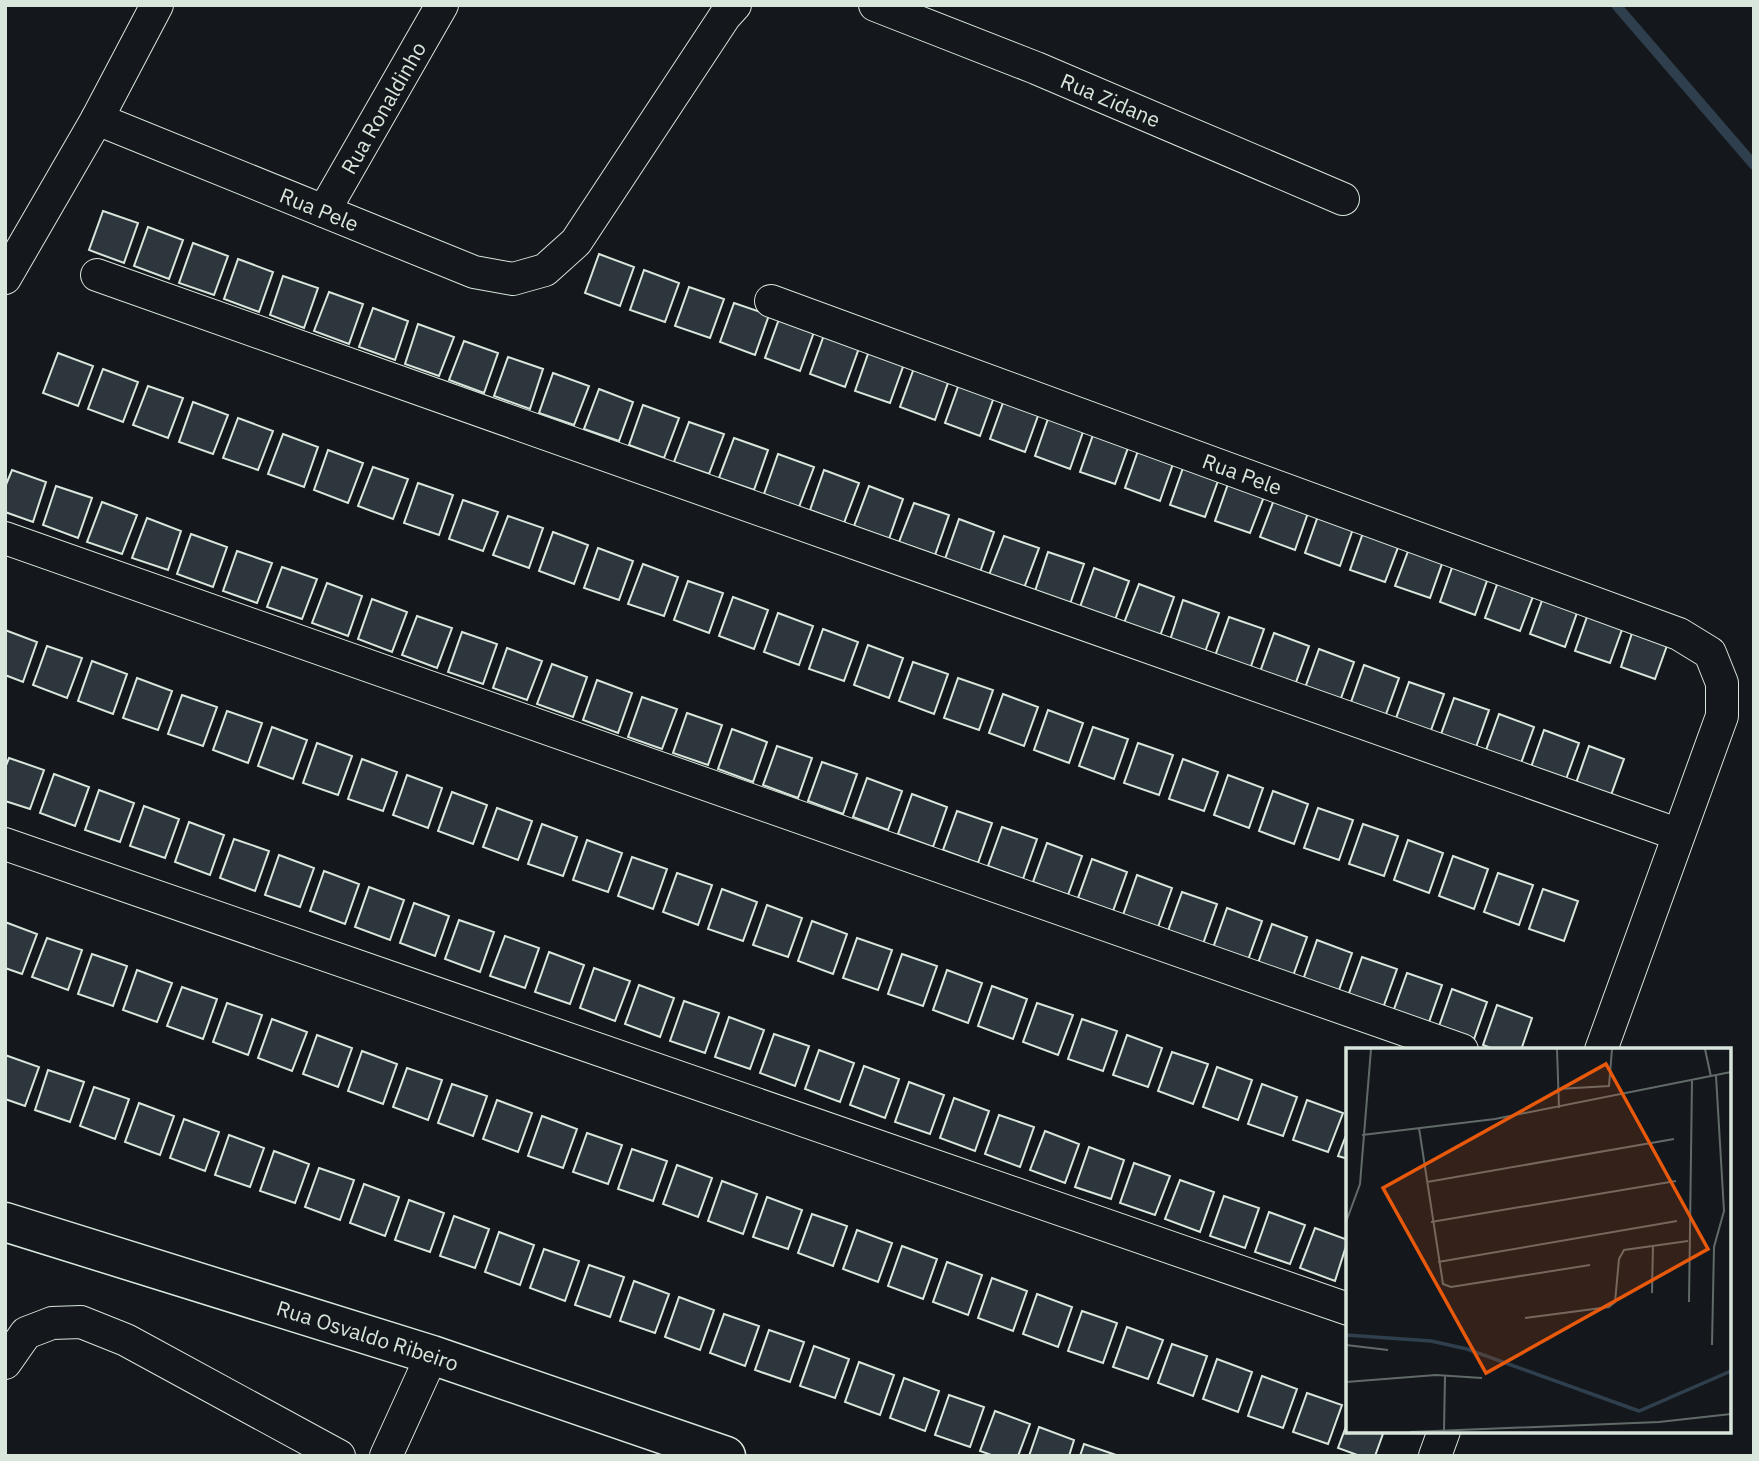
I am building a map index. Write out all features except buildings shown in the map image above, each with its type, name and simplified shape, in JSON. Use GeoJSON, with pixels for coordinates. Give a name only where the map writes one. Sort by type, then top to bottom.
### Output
{"type":"FeatureCollection","features":[{"type":"Feature","properties":{"kind":"street"},"geometry":{"type":"LineString","coordinates":[[5,278],[97,119],[157,5]]}},
{"type":"Feature","properties":{"kind":"street","name":"Rua Ronaldinho"},"geometry":{"type":"LineString","coordinates":[[324,211],[442,5]]}},
{"type":"Feature","properties":{"kind":"street","name":"Rua Pele"},"geometry":{"type":"LineString","coordinates":[[97,119],[474,272],[513,279],[545,270],[576,242],[735,5]]}},
{"type":"Feature","properties":{"kind":"street","name":"Rua Zidane"},"geometry":{"type":"LineString","coordinates":[[875,5],[1036,68],[1343,199]]}},
{"type":"Feature","properties":{"kind":"street"},"geometry":{"type":"LineString","coordinates":[[97,275],[1677,834],[1602,1048]]}},
{"type":"Feature","properties":{"kind":"street","name":"Rua Pele"},"geometry":{"type":"LineString","coordinates":[[771,301],[1679,634],[1710,653],[1722,683],[1722,716],[1677,834]]}},
{"type":"Feature","properties":{"kind":"street"},"geometry":{"type":"LineString","coordinates":[[5,538],[1456,1048]]}},
{"type":"Feature","properties":{"kind":"street"},"geometry":{"type":"LineString","coordinates":[[5,844],[1346,1308]]}},
{"type":"Feature","properties":{"kind":"street","name":"Rua Osvaldo Ribeiro"},"geometry":{"type":"LineString","coordinates":[[5,1222],[432,1355],[726,1456]]}},
{"type":"Feature","properties":{"kind":"street"},"geometry":{"type":"LineString","coordinates":[[5,1363],[26,1333],[52,1322],[80,1322],[126,1340],[339,1456]]}},
{"type":"Feature","properties":{"kind":"street"},"geometry":{"type":"LineString","coordinates":[[386,1456],[432,1355]]}},
{"type":"Feature","properties":{"kind":"street"},"geometry":{"type":"LineString","coordinates":[[1435,1456],[1443,1433]]}},
{"type":"Feature","properties":{"kind":"waterway"},"geometry":{"type":"LineString","coordinates":[[1616,5],[1754,165]]}}]}
